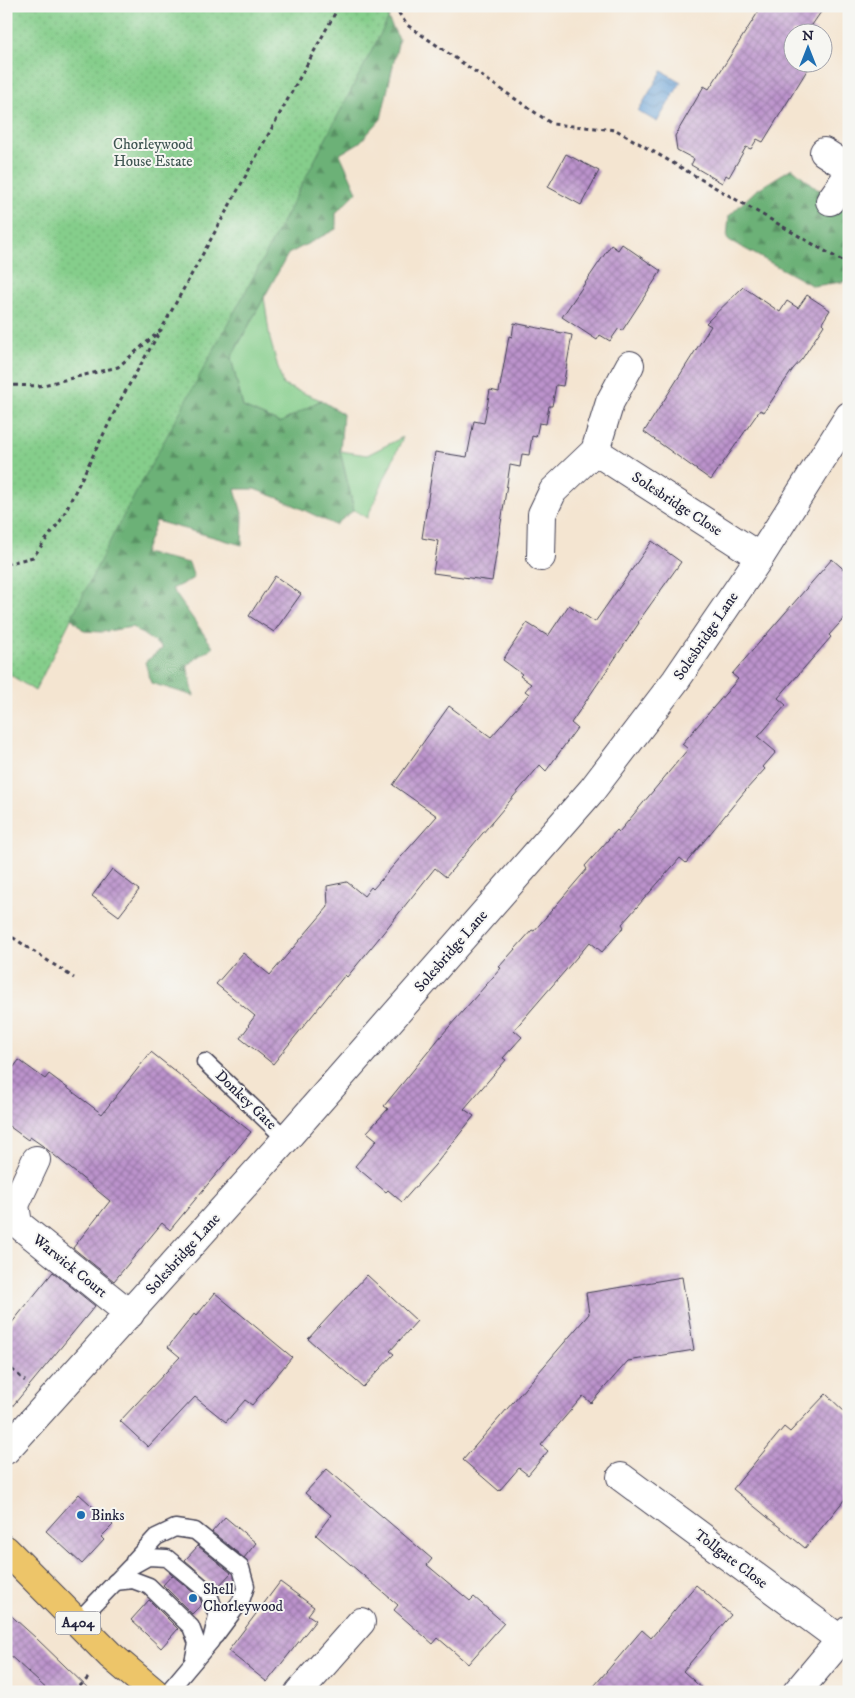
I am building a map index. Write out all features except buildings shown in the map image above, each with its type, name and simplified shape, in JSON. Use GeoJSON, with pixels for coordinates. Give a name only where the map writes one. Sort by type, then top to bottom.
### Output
{"type":"FeatureCollection","features":[{"type":"Feature","properties":{"kind":"main road","name":"A404"},"geometry":{"type":"LineString","coordinates":[[6,1550],[110,1655],[154,1692]]}},
{"type":"Feature","properties":{"kind":"street"},"geometry":{"type":"LineString","coordinates":[[824,152],[849,168]]}},
{"type":"Feature","properties":{"kind":"street"},"geometry":{"type":"LineString","coordinates":[[830,201],[849,174]]}},
{"type":"Feature","properties":{"kind":"street"},"geometry":{"type":"LineString","coordinates":[[541,557],[542,514],[552,490],[595,450],[610,402],[630,365]]}},
{"type":"Feature","properties":{"kind":"street","name":"Solesbridge Lane"},"geometry":{"type":"LineString","coordinates":[[6,1450],[286,1139],[592,790],[676,680],[760,557],[849,416]]}},
{"type":"Feature","properties":{"kind":"street","name":"Solesbridge Close"},"geometry":{"type":"LineString","coordinates":[[595,450],[760,557]]}},
{"type":"Feature","properties":{"kind":"street","name":"Warwick Court"},"geometry":{"type":"LineString","coordinates":[[36,1160],[15,1205],[18,1224],[130,1314]]}},
{"type":"Feature","properties":{"kind":"street","name":"Tollgate Close"},"geometry":{"type":"LineString","coordinates":[[621,1477],[845,1635]]}},
{"type":"Feature","properties":{"kind":"street"},"geometry":{"type":"LineString","coordinates":[[299,1692],[361,1622]]}},
{"type":"Feature","properties":{"kind":"street"},"geometry":{"type":"LineString","coordinates":[[797,1692],[845,1635]]}},
{"type":"Feature","properties":{"kind":"lane","name":"Donkey Gate"},"geometry":{"type":"LineString","coordinates":[[205,1062],[286,1139]]}},
{"type":"Feature","properties":{"kind":"lane"},"geometry":{"type":"LineString","coordinates":[[77,1622],[156,1537],[175,1528],[195,1531],[241,1568],[246,1586],[241,1601],[211,1641],[168,1692]]}},
{"type":"Feature","properties":{"kind":"lane"},"geometry":{"type":"LineString","coordinates":[[130,1567],[148,1557],[167,1558],[208,1592],[217,1616],[211,1641]]}},
{"type":"Feature","properties":{"kind":"lane"},"geometry":{"type":"LineString","coordinates":[[115,1582],[133,1580],[148,1586],[191,1628],[197,1643],[193,1663]]}},
{"type":"Feature","properties":{"kind":"path"},"geometry":{"type":"LineString","coordinates":[[6,564],[33,557],[61,520],[121,399],[161,330],[339,6]]}},
{"type":"Feature","properties":{"kind":"path"},"geometry":{"type":"LineString","coordinates":[[394,6],[408,25],[552,124],[616,130],[849,265]]}},
{"type":"Feature","properties":{"kind":"path"},"geometry":{"type":"LineString","coordinates":[[6,386],[39,386],[118,367],[161,330]]}},
{"type":"Feature","properties":{"kind":"path"},"geometry":{"type":"LineString","coordinates":[[6,933],[74,978]]}},
{"type":"Feature","properties":{"kind":"green space","name":"Chorleywood House Estate"},"geometry":{"type":"Polygon","coordinates":[[[6,6],[395,6],[262,261],[114,533],[35,691],[6,672],[6,6]]]}},
{"type":"Feature","properties":{"kind":"green space"},"geometry":{"type":"Polygon","coordinates":[[[381,6],[399,39],[381,119],[360,142],[340,154],[357,192],[336,213],[336,229],[288,254],[231,358],[243,407],[280,423],[321,400],[343,414],[340,451],[354,510],[335,525],[281,499],[254,489],[235,489],[243,517],[242,545],[156,521],[144,553],[189,563],[194,578],[172,589],[213,647],[187,665],[194,696],[151,683],[145,662],[163,648],[132,627],[101,632],[84,631],[58,604],[381,6]]]}},
{"type":"Feature","properties":{"kind":"green space"},"geometry":{"type":"Polygon","coordinates":[[[792,168],[817,189],[845,196],[849,191],[849,281],[813,286],[727,239],[729,216],[755,191],[792,168]]]}},
{"type":"Feature","properties":{"kind":"green space"},"geometry":{"type":"Polygon","coordinates":[[[264,297],[270,339],[283,385],[321,400],[280,423],[243,407],[231,358],[264,297]]]}},
{"type":"Feature","properties":{"kind":"green space"},"geometry":{"type":"Polygon","coordinates":[[[403,437],[367,518],[354,510],[340,451],[367,455],[403,437]]]}},
{"type":"Feature","properties":{"kind":"water"},"geometry":{"type":"Polygon","coordinates":[[[662,71],[681,82],[657,122],[638,111],[662,71]]]}},
{"type":"Feature","properties":{"kind":"place","name":"Binks"},"geometry":{"type":"Point","coordinates":[81,1515]}},
{"type":"Feature","properties":{"kind":"place","name":"Shell Chorleywood"},"geometry":{"type":"Point","coordinates":[193,1598]}}]}
